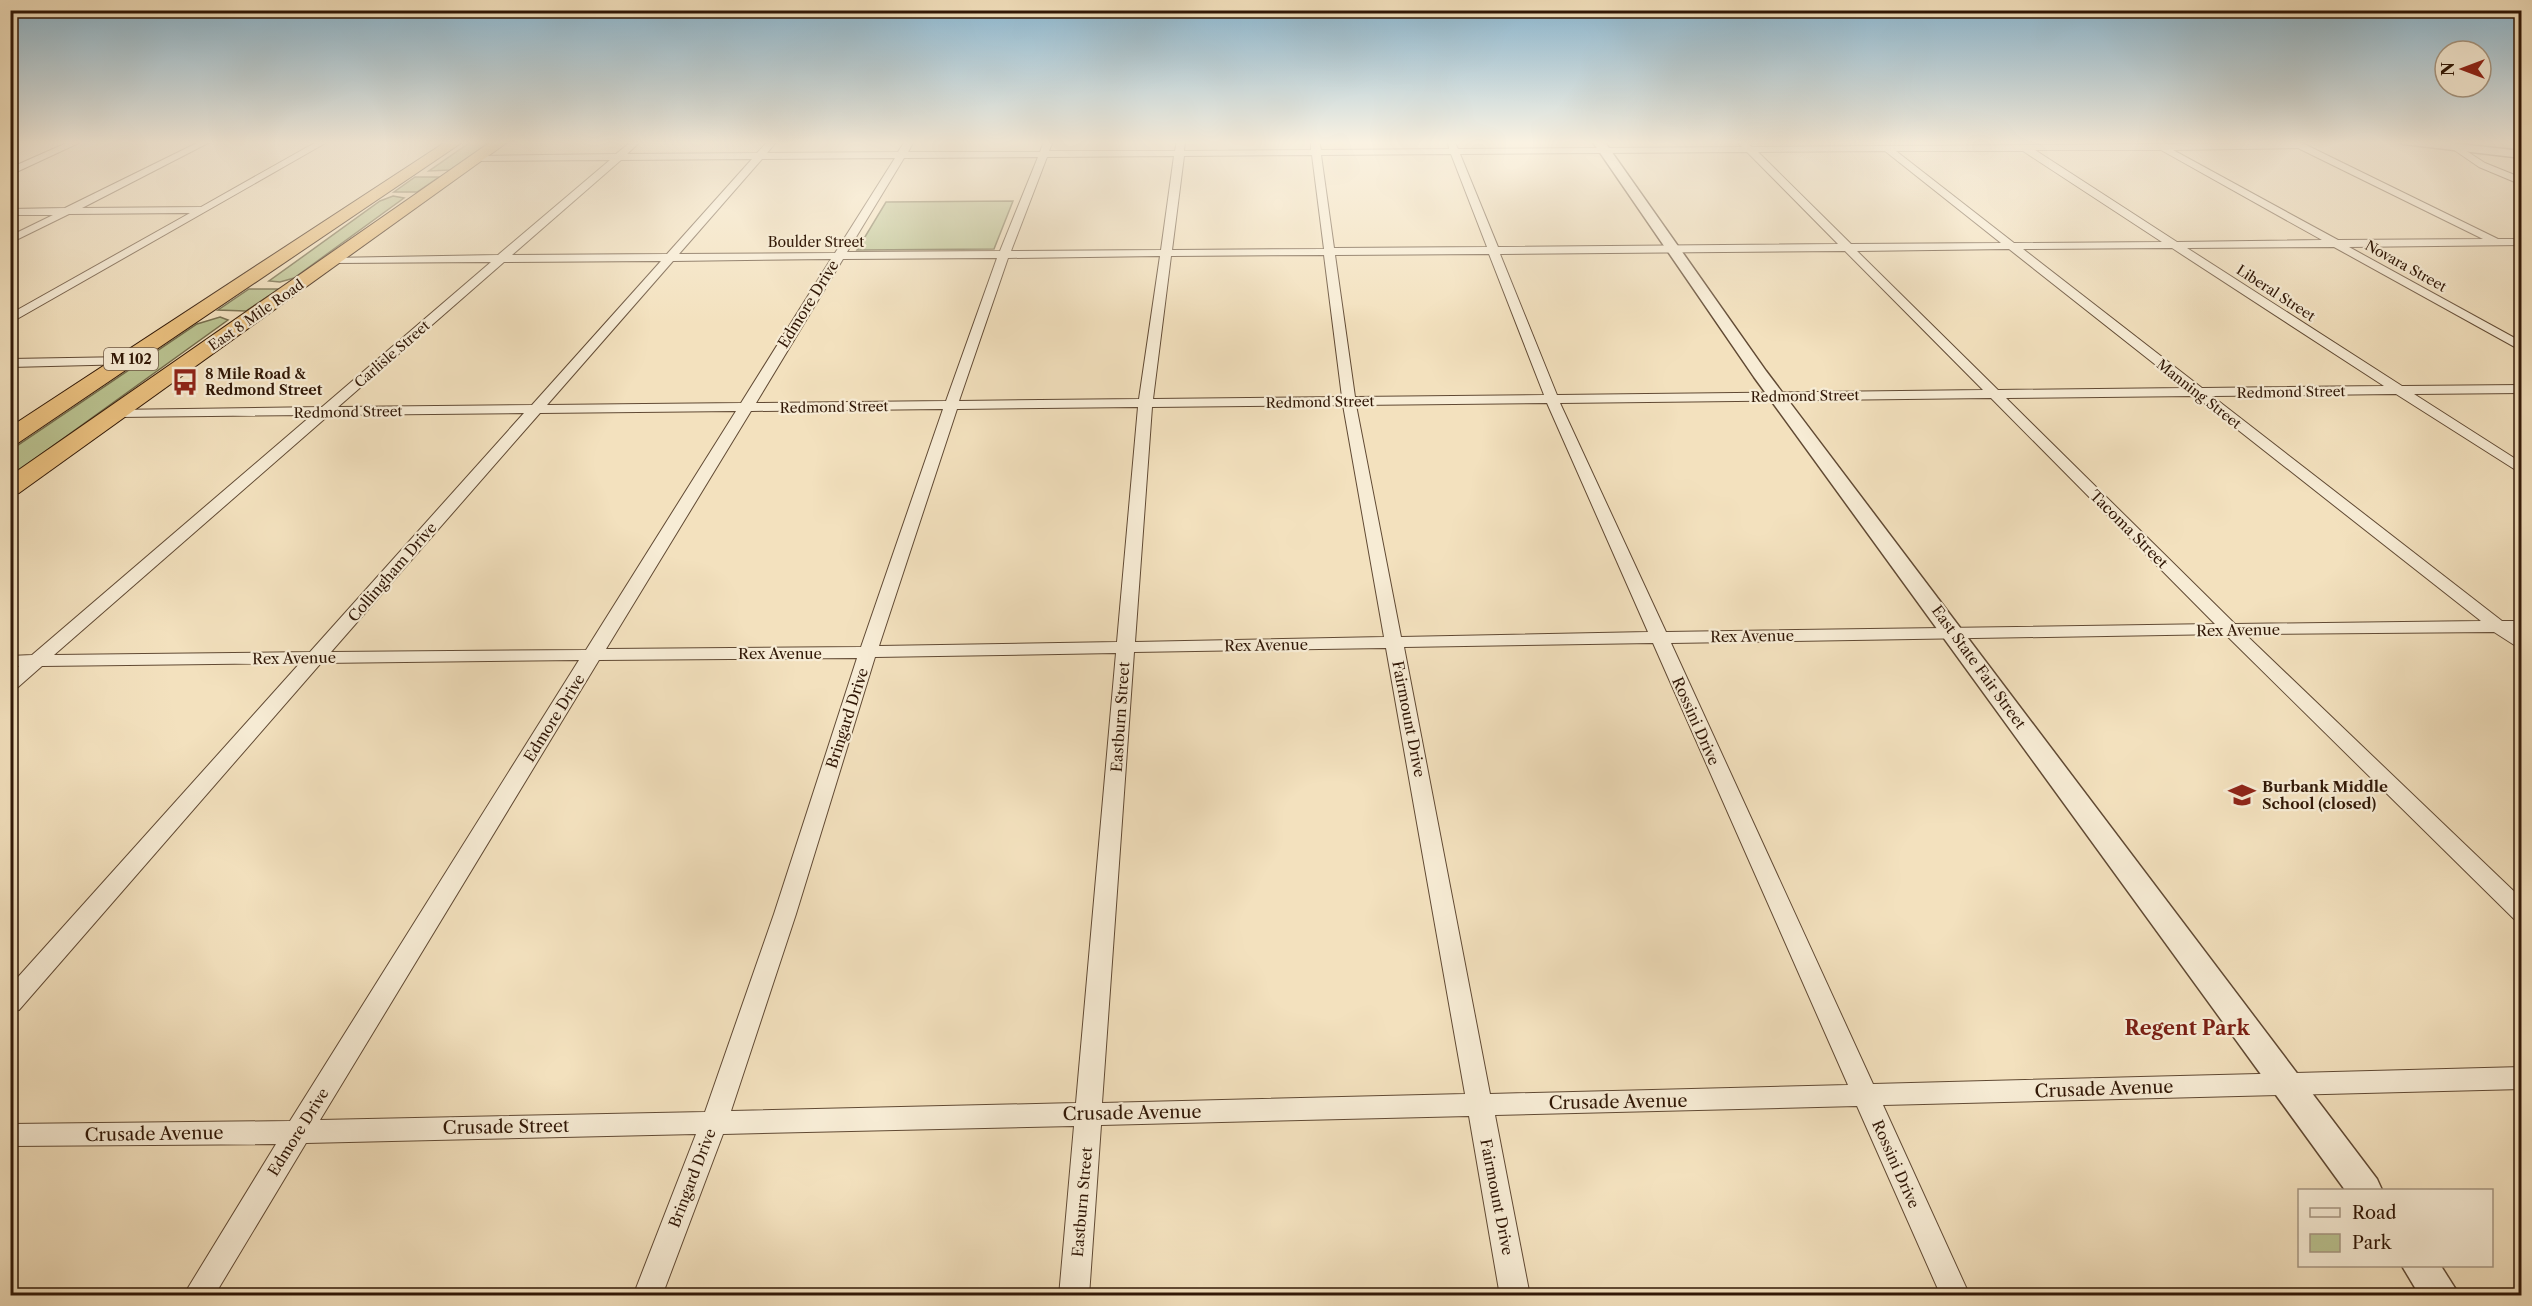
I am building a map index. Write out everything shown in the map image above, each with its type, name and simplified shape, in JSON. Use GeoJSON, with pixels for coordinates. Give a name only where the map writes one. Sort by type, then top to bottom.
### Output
{"type":"FeatureCollection","features":[{"type":"Feature","properties":{"kind":"highway","name":"M 102"},"geometry":{"type":"LineString","coordinates":[[10,438],[367,202]]}},
{"type":"Feature","properties":{"kind":"highway","name":"East 8 Mile Road"},"geometry":{"type":"LineString","coordinates":[[10,488],[416,202]]}},
{"type":"Feature","properties":{"kind":"highway"},"geometry":{"type":"LineString","coordinates":[[251,279],[257,284],[268,286],[303,282]]}},
{"type":"Feature","properties":{"kind":"highway"},"geometry":{"type":"LineString","coordinates":[[192,318],[233,314],[248,320]]}},
{"type":"Feature","properties":{"kind":"street"},"geometry":{"type":"LineString","coordinates":[[10,240],[87,202]]}},
{"type":"Feature","properties":{"kind":"street"},"geometry":{"type":"LineString","coordinates":[[10,319],[216,202]]}},
{"type":"Feature","properties":{"kind":"street","name":"Carlisle Street"},"geometry":{"type":"LineString","coordinates":[[10,684],[566,202]]}},
{"type":"Feature","properties":{"kind":"street","name":"Collingham Drive"},"geometry":{"type":"LineString","coordinates":[[10,1003],[719,202]]}},
{"type":"Feature","properties":{"kind":"street","name":"Edmore Drive"},"geometry":{"type":"LineString","coordinates":[[197,1296],[871,202]]}},
{"type":"Feature","properties":{"kind":"street","name":"Bringard Drive"},"geometry":{"type":"LineString","coordinates":[[647,1296],[714,1122],[785,914],[868,652],[951,406],[1004,254],[1025,202]]}},
{"type":"Feature","properties":{"kind":"street","name":"Eastburn Street"},"geometry":{"type":"LineString","coordinates":[[1074,1296],[1145,404],[1172,202]]}},
{"type":"Feature","properties":{"kind":"street","name":"Fairmount Drive"},"geometry":{"type":"LineString","coordinates":[[1322,202],[1349,402],[1515,1296]]}},
{"type":"Feature","properties":{"kind":"street","name":"Rossini Drive"},"geometry":{"type":"LineString","coordinates":[[1474,202],[1551,399],[1956,1296]]}},
{"type":"Feature","properties":{"kind":"street","name":"East State Fair Street"},"geometry":{"type":"LineString","coordinates":[[1640,202],[1778,396],[2365,1189]]}},
{"type":"Feature","properties":{"kind":"street","name":"Tacoma Street"},"geometry":{"type":"LineString","coordinates":[[1802,202],[2231,630],[2522,913]]}},
{"type":"Feature","properties":{"kind":"street","name":"Manning Street"},"geometry":{"type":"LineString","coordinates":[[1955,202],[2522,645]]}},
{"type":"Feature","properties":{"kind":"street","name":"Liberal Street"},"geometry":{"type":"LineString","coordinates":[[2107,202],[2522,470]]}},
{"type":"Feature","properties":{"kind":"street","name":"Novara Street"},"geometry":{"type":"LineString","coordinates":[[2260,202],[2522,347]]}},
{"type":"Feature","properties":{"kind":"street"},"geometry":{"type":"LineString","coordinates":[[2414,202],[2522,254]]}},
{"type":"Feature","properties":{"kind":"street"},"geometry":{"type":"LineString","coordinates":[[10,212],[202,210]]}},
{"type":"Feature","properties":{"kind":"street","name":"Boulder Street"},"geometry":{"type":"LineString","coordinates":[[334,260],[2522,242]]}},
{"type":"Feature","properties":{"kind":"street"},"geometry":{"type":"LineString","coordinates":[[10,363],[127,361]]}},
{"type":"Feature","properties":{"kind":"street","name":"Redmond Street"},"geometry":{"type":"LineString","coordinates":[[118,413],[2522,389]]}},
{"type":"Feature","properties":{"kind":"street","name":"Rex Avenue"},"geometry":{"type":"LineString","coordinates":[[10,661],[868,652],[1953,632],[2522,626]]}},
{"type":"Feature","properties":{"kind":"street","name":"Crusade Avenue"},"geometry":{"type":"LineString","coordinates":[[714,1122],[1866,1096],[2522,1078]]}},
{"type":"Feature","properties":{"kind":"street","name":"Crusade Street"},"geometry":{"type":"LineString","coordinates":[[298,1132],[714,1122]]}},
{"type":"Feature","properties":{"kind":"street","name":"Crusade Avenue"},"geometry":{"type":"LineString","coordinates":[[10,1135],[298,1132]]}},
{"type":"Feature","properties":{"kind":"street"},"geometry":{"type":"LineString","coordinates":[[2421,1267],[2442,1296]]}},
{"type":"Feature","properties":{"kind":"green space"},"geometry":{"type":"Polygon","coordinates":[[[379,202],[399,202],[294,278],[280,282],[269,281],[379,202]]]}},
{"type":"Feature","properties":{"kind":"green space"},"geometry":{"type":"Polygon","coordinates":[[[886,202],[1013,202],[994,249],[857,250],[886,202]]]}},
{"type":"Feature","properties":{"kind":"green space"},"geometry":{"type":"Polygon","coordinates":[[[249,289],[279,289],[246,311],[218,310],[249,289]]]}},
{"type":"Feature","properties":{"kind":"green space"},"geometry":{"type":"Polygon","coordinates":[[[220,317],[228,320],[11,476],[11,450],[197,324],[220,317]]]}},
{"type":"Feature","properties":{"kind":"place","name":"8 Mile Road & Redmond Street"},"geometry":{"type":"Point","coordinates":[185,382]}},
{"type":"Feature","properties":{"kind":"place","name":"Burbank Middle School (closed)"},"geometry":{"type":"Point","coordinates":[2242,795]}},
{"type":"Feature","properties":{"kind":"district","name":"Regent Park"},"geometry":{"type":"Point","coordinates":[2187,1028]}}]}
